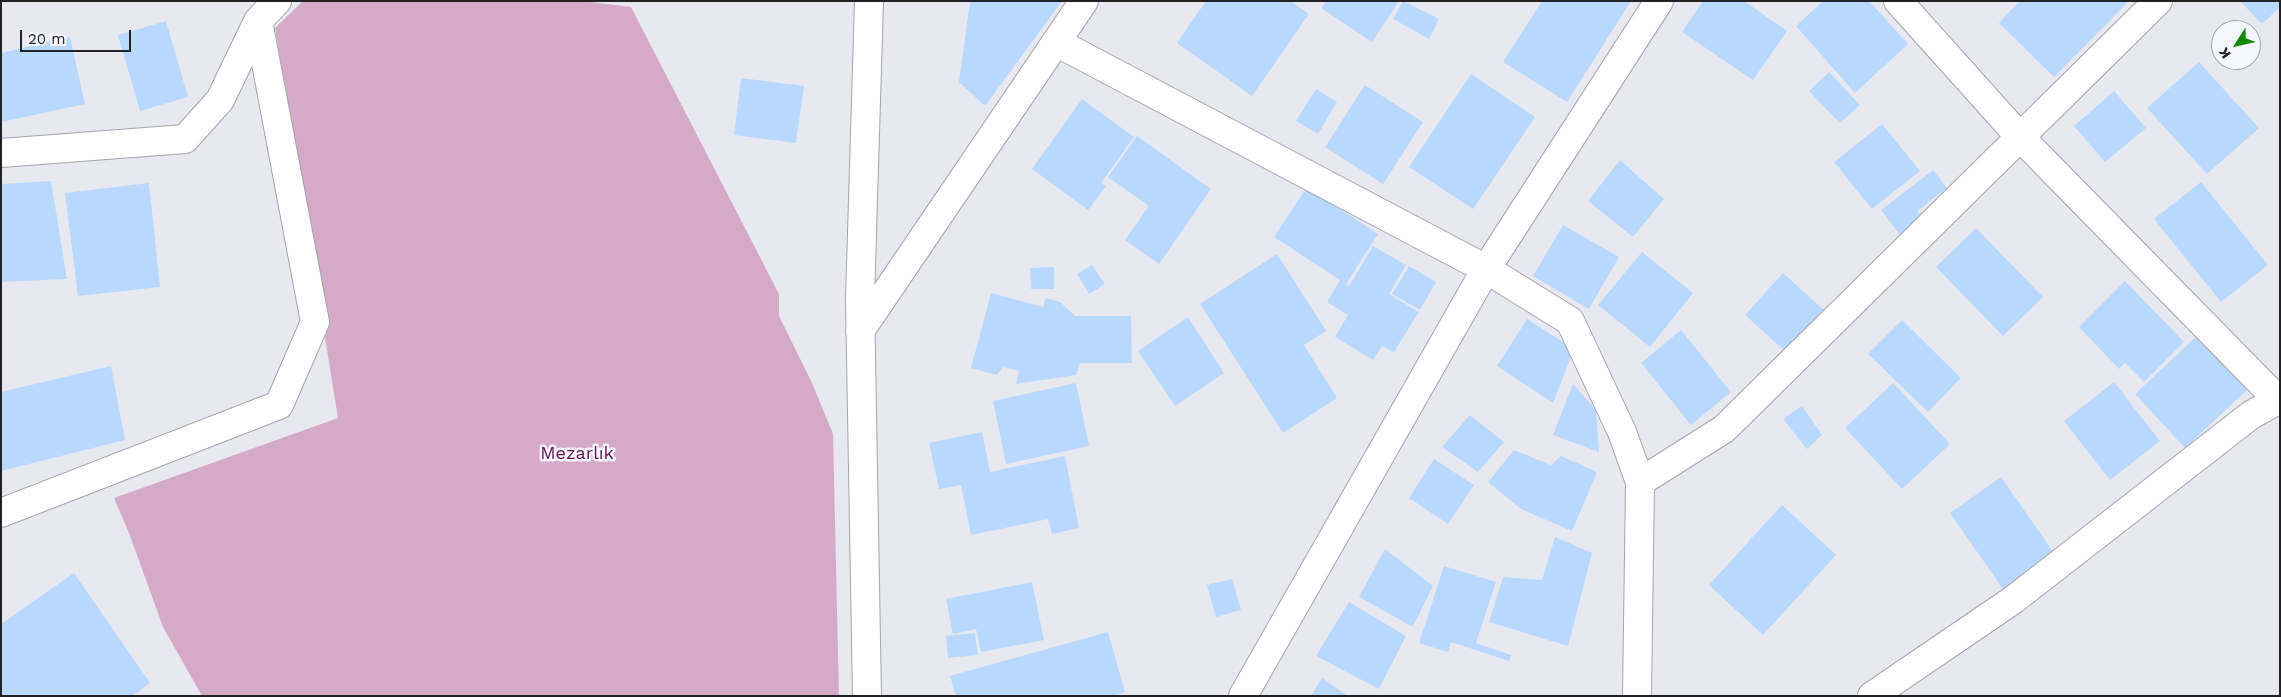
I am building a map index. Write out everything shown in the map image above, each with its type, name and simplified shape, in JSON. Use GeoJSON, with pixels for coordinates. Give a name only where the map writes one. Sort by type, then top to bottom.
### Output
{"type":"FeatureCollection","features":[{"type":"Feature","properties":{"kind":"street"},"geometry":{"type":"LineString","coordinates":[[1,153],[185,139],[220,100],[258,21],[277,1]]}},
{"type":"Feature","properties":{"kind":"street"},"geometry":{"type":"LineString","coordinates":[[867,696],[860,331],[869,1]]}},
{"type":"Feature","properties":{"kind":"street"},"geometry":{"type":"LineString","coordinates":[[860,331],[1084,1]]}},
{"type":"Feature","properties":{"kind":"street"},"geometry":{"type":"LineString","coordinates":[[1243,696],[1486,269],[1659,1]]}},
{"type":"Feature","properties":{"kind":"street"},"geometry":{"type":"LineString","coordinates":[[1872,696],[2013,600],[2252,415],[2279,400],[2020,137],[1898,1]]}},
{"type":"Feature","properties":{"kind":"street"},"geometry":{"type":"LineString","coordinates":[[1640,482],[1724,428],[2158,1]]}},
{"type":"Feature","properties":{"kind":"street"},"geometry":{"type":"LineString","coordinates":[[1,513],[279,405],[315,322],[258,21]]}},
{"type":"Feature","properties":{"kind":"street"},"geometry":{"type":"LineString","coordinates":[[1056,42],[1486,269],[1570,321],[1622,432],[1640,482],[1637,696]]}},
{"type":"Feature","properties":{"kind":"green space","name":"Mezarlık"},"geometry":{"type":"Polygon","coordinates":[[[303,1],[582,1],[631,7],[779,294],[779,316],[812,383],[833,434],[839,696],[202,696],[163,627],[129,533],[114,498],[338,418],[275,28],[303,1]]]}},
{"type":"Feature","properties":{"kind":"building"},"geometry":{"type":"Polygon","coordinates":[[[970,1],[1062,1],[985,106],[959,82],[970,1]]]}},
{"type":"Feature","properties":{"kind":"building"},"geometry":{"type":"Polygon","coordinates":[[[1206,1],[1290,1],[1309,14],[1252,96],[1177,43],[1206,1]]]}},
{"type":"Feature","properties":{"kind":"building"},"geometry":{"type":"Polygon","coordinates":[[[1326,1],[1399,1],[1372,42],[1321,8],[1326,1]]]}},
{"type":"Feature","properties":{"kind":"building"},"geometry":{"type":"Polygon","coordinates":[[[1403,1],[1439,19],[1429,39],[1393,19],[1403,1]]]}},
{"type":"Feature","properties":{"kind":"building"},"geometry":{"type":"Polygon","coordinates":[[[1542,1],[1631,1],[1567,102],[1503,62],[1542,1]]]}},
{"type":"Feature","properties":{"kind":"building"},"geometry":{"type":"Polygon","coordinates":[[[1703,1],[1744,1],[1787,31],[1753,80],[1682,32],[1703,1]]]}},
{"type":"Feature","properties":{"kind":"building"},"geometry":{"type":"Polygon","coordinates":[[[1823,1],[1869,1],[1908,44],[1855,93],[1796,26],[1823,1]]]}},
{"type":"Feature","properties":{"kind":"building"},"geometry":{"type":"Polygon","coordinates":[[[2020,1],[2129,1],[2054,77],[1999,23],[2020,1]]]}},
{"type":"Feature","properties":{"kind":"building"},"geometry":{"type":"Polygon","coordinates":[[[2240,1],[2280,1],[2280,7],[2262,24],[2261,20],[2258,20],[2240,1]]]}},
{"type":"Feature","properties":{"kind":"building"},"geometry":{"type":"Polygon","coordinates":[[[166,21],[188,97],[140,111],[118,35],[166,21]]]}},
{"type":"Feature","properties":{"kind":"building"},"geometry":{"type":"Polygon","coordinates":[[[70,37],[85,104],[1,122],[1,53],[70,37]]]}},
{"type":"Feature","properties":{"kind":"building"},"geometry":{"type":"Polygon","coordinates":[[[2199,62],[2259,128],[2207,174],[2147,108],[2199,62]]]}},
{"type":"Feature","properties":{"kind":"building"},"geometry":{"type":"Polygon","coordinates":[[[1829,72],[1860,105],[1840,123],[1809,91],[1829,72]]]}},
{"type":"Feature","properties":{"kind":"building"},"geometry":{"type":"Polygon","coordinates":[[[1471,74],[1535,117],[1473,209],[1409,167],[1471,74]]]}},
{"type":"Feature","properties":{"kind":"building"},"geometry":{"type":"Polygon","coordinates":[[[741,78],[804,86],[796,143],[734,135],[741,78]]]}},
{"type":"Feature","properties":{"kind":"building"},"geometry":{"type":"Polygon","coordinates":[[[1365,85],[1423,122],[1383,184],[1325,147],[1365,85]]]}},
{"type":"Feature","properties":{"kind":"building"},"geometry":{"type":"Polygon","coordinates":[[[1316,89],[1337,102],[1318,134],[1296,121],[1316,89]]]}},
{"type":"Feature","properties":{"kind":"building"},"geometry":{"type":"Polygon","coordinates":[[[2114,91],[2146,128],[2105,162],[2074,126],[2114,91]]]}},
{"type":"Feature","properties":{"kind":"building"},"geometry":{"type":"Polygon","coordinates":[[[1082,99],[1134,137],[1101,183],[1106,186],[1088,210],[1032,169],[1082,99]]]}},
{"type":"Feature","properties":{"kind":"building"},"geometry":{"type":"Polygon","coordinates":[[[1882,124],[1920,171],[1872,209],[1834,162],[1882,124]]]}},
{"type":"Feature","properties":{"kind":"building"},"geometry":{"type":"Polygon","coordinates":[[[1137,136],[1211,189],[1159,264],[1125,240],[1149,206],[1108,177],[1137,136]]]}},
{"type":"Feature","properties":{"kind":"building"},"geometry":{"type":"Polygon","coordinates":[[[1620,160],[1664,199],[1633,237],[1588,201],[1620,160]]]}},
{"type":"Feature","properties":{"kind":"building"},"geometry":{"type":"Polygon","coordinates":[[[1933,170],[1947,188],[1917,211],[1926,222],[1903,239],[1881,210],[1933,170]]]}},
{"type":"Feature","properties":{"kind":"building"},"geometry":{"type":"Polygon","coordinates":[[[51,181],[67,279],[1,282],[1,184],[51,181]]]}},
{"type":"Feature","properties":{"kind":"building"},"geometry":{"type":"Polygon","coordinates":[[[2201,182],[2268,265],[2221,302],[2154,219],[2201,182]]]}},
{"type":"Feature","properties":{"kind":"building"},"geometry":{"type":"Polygon","coordinates":[[[149,183],[160,287],[78,296],[65,193],[149,183]]]}},
{"type":"Feature","properties":{"kind":"building"},"geometry":{"type":"Polygon","coordinates":[[[1307,187],[1378,234],[1346,284],[1349,286],[1373,246],[1406,265],[1389,294],[1419,312],[1394,352],[1382,346],[1373,360],[1335,337],[1348,315],[1327,302],[1340,280],[1274,237],[1307,187]]]}},
{"type":"Feature","properties":{"kind":"building"},"geometry":{"type":"Polygon","coordinates":[[[1563,225],[1619,257],[1589,309],[1533,276],[1563,225]]]}},
{"type":"Feature","properties":{"kind":"building"},"geometry":{"type":"Polygon","coordinates":[[[1976,228],[2043,297],[2003,336],[1936,267],[1976,228]]]}},
{"type":"Feature","properties":{"kind":"building"},"geometry":{"type":"Polygon","coordinates":[[[1642,252],[1693,293],[1650,347],[1598,305],[1642,252]]]}},
{"type":"Feature","properties":{"kind":"building"},"geometry":{"type":"Polygon","coordinates":[[[1277,254],[1326,331],[1304,345],[1337,398],[1283,433],[1200,304],[1277,254]]]}},
{"type":"Feature","properties":{"kind":"building"},"geometry":{"type":"Polygon","coordinates":[[[1092,265],[1105,284],[1089,294],[1077,274],[1092,265]]]}},
{"type":"Feature","properties":{"kind":"building"},"geometry":{"type":"Polygon","coordinates":[[[1409,266],[1436,282],[1420,310],[1392,294],[1409,266]]]}},
{"type":"Feature","properties":{"kind":"building"},"geometry":{"type":"Polygon","coordinates":[[[1054,267],[1054,289],[1031,289],[1030,268],[1054,267]]]}},
{"type":"Feature","properties":{"kind":"building"},"geometry":{"type":"Polygon","coordinates":[[[1783,273],[1825,311],[1787,353],[1745,315],[1783,273]]]}},
{"type":"Feature","properties":{"kind":"building"},"geometry":{"type":"Polygon","coordinates":[[[2125,281],[2184,342],[2144,382],[2125,363],[2119,369],[2079,327],[2125,281]]]}},
{"type":"Feature","properties":{"kind":"building"},"geometry":{"type":"Polygon","coordinates":[[[991,293],[1043,307],[1046,298],[1060,302],[1075,316],[1131,316],[1132,363],[1080,363],[1076,375],[1016,384],[1019,371],[1003,367],[997,375],[971,368],[991,293]]]}},
{"type":"Feature","properties":{"kind":"building"},"geometry":{"type":"Polygon","coordinates":[[[1188,317],[1224,373],[1175,406],[1138,351],[1188,317]]]}},
{"type":"Feature","properties":{"kind":"building"},"geometry":{"type":"Polygon","coordinates":[[[1527,319],[1574,349],[1553,403],[1497,366],[1527,319]]]}},
{"type":"Feature","properties":{"kind":"building"},"geometry":{"type":"Polygon","coordinates":[[[1902,320],[1961,378],[1928,412],[1868,354],[1902,320]]]}},
{"type":"Feature","properties":{"kind":"building"},"geometry":{"type":"Polygon","coordinates":[[[1681,330],[1731,392],[1691,425],[1641,363],[1681,330]]]}},
{"type":"Feature","properties":{"kind":"building"},"geometry":{"type":"Polygon","coordinates":[[[2197,336],[2247,390],[2185,448],[2135,394],[2197,336]]]}},
{"type":"Feature","properties":{"kind":"building"},"geometry":{"type":"Polygon","coordinates":[[[111,366],[125,440],[1,471],[1,392],[111,366]]]}},
{"type":"Feature","properties":{"kind":"building"},"geometry":{"type":"Polygon","coordinates":[[[2114,382],[2160,441],[2110,480],[2064,421],[2114,382]]]}},
{"type":"Feature","properties":{"kind":"building"},"geometry":{"type":"Polygon","coordinates":[[[1076,383],[1089,446],[1006,464],[993,401],[1076,383]]]}},
{"type":"Feature","properties":{"kind":"building"},"geometry":{"type":"Polygon","coordinates":[[[1893,383],[1950,444],[1902,489],[1845,428],[1893,383]]]}},
{"type":"Feature","properties":{"kind":"building"},"geometry":{"type":"Polygon","coordinates":[[[1573,384],[1596,410],[1599,452],[1553,435],[1573,384]]]}},
{"type":"Feature","properties":{"kind":"building"},"geometry":{"type":"Polygon","coordinates":[[[1802,406],[1822,435],[1807,449],[1783,419],[1802,406]]]}},
{"type":"Feature","properties":{"kind":"building"},"geometry":{"type":"Polygon","coordinates":[[[1470,415],[1504,442],[1478,472],[1442,447],[1470,415]]]}},
{"type":"Feature","properties":{"kind":"building"},"geometry":{"type":"Polygon","coordinates":[[[982,432],[990,472],[1065,456],[1079,528],[1052,534],[1048,519],[971,535],[961,485],[939,489],[929,443],[982,432]]]}},
{"type":"Feature","properties":{"kind":"building"},"geometry":{"type":"Polygon","coordinates":[[[1514,450],[1551,465],[1561,456],[1597,472],[1572,531],[1521,509],[1488,482],[1514,450]]]}},
{"type":"Feature","properties":{"kind":"building"},"geometry":{"type":"Polygon","coordinates":[[[1434,459],[1474,485],[1448,524],[1409,498],[1434,459]]]}},
{"type":"Feature","properties":{"kind":"building"},"geometry":{"type":"Polygon","coordinates":[[[2001,477],[2054,553],[2003,589],[1950,513],[2001,477]]]}},
{"type":"Feature","properties":{"kind":"building"},"geometry":{"type":"Polygon","coordinates":[[[1782,505],[1836,555],[1763,635],[1709,585],[1782,505]]]}},
{"type":"Feature","properties":{"kind":"building"},"geometry":{"type":"Polygon","coordinates":[[[1555,537],[1592,553],[1568,646],[1489,622],[1503,577],[1542,580],[1555,537]]]}},
{"type":"Feature","properties":{"kind":"building"},"geometry":{"type":"Polygon","coordinates":[[[1385,549],[1433,586],[1413,627],[1359,597],[1385,549]]]}},
{"type":"Feature","properties":{"kind":"building"},"geometry":{"type":"Polygon","coordinates":[[[1444,566],[1496,582],[1476,643],[1511,655],[1509,661],[1451,642],[1448,652],[1419,643],[1444,566]]]}},
{"type":"Feature","properties":{"kind":"building"},"geometry":{"type":"Polygon","coordinates":[[[74,573],[150,683],[132,696],[1,696],[1,624],[74,573]]]}},
{"type":"Feature","properties":{"kind":"building"},"geometry":{"type":"Polygon","coordinates":[[[1232,579],[1241,610],[1216,617],[1207,585],[1232,579]]]}},
{"type":"Feature","properties":{"kind":"building"},"geometry":{"type":"Polygon","coordinates":[[[1032,582],[1044,640],[981,652],[976,629],[953,634],[946,599],[1032,582]]]}},
{"type":"Feature","properties":{"kind":"building"},"geometry":{"type":"Polygon","coordinates":[[[1349,602],[1406,636],[1379,689],[1316,656],[1349,602]]]}},
{"type":"Feature","properties":{"kind":"building"},"geometry":{"type":"Polygon","coordinates":[[[1108,632],[1125,692],[1112,696],[956,696],[950,676],[1108,632]]]}},
{"type":"Feature","properties":{"kind":"building"},"geometry":{"type":"Polygon","coordinates":[[[975,633],[978,655],[948,658],[946,636],[975,633]]]}},
{"type":"Feature","properties":{"kind":"building"},"geometry":{"type":"Polygon","coordinates":[[[1322,678],[1348,696],[1311,696],[1322,678]]]}}]}
